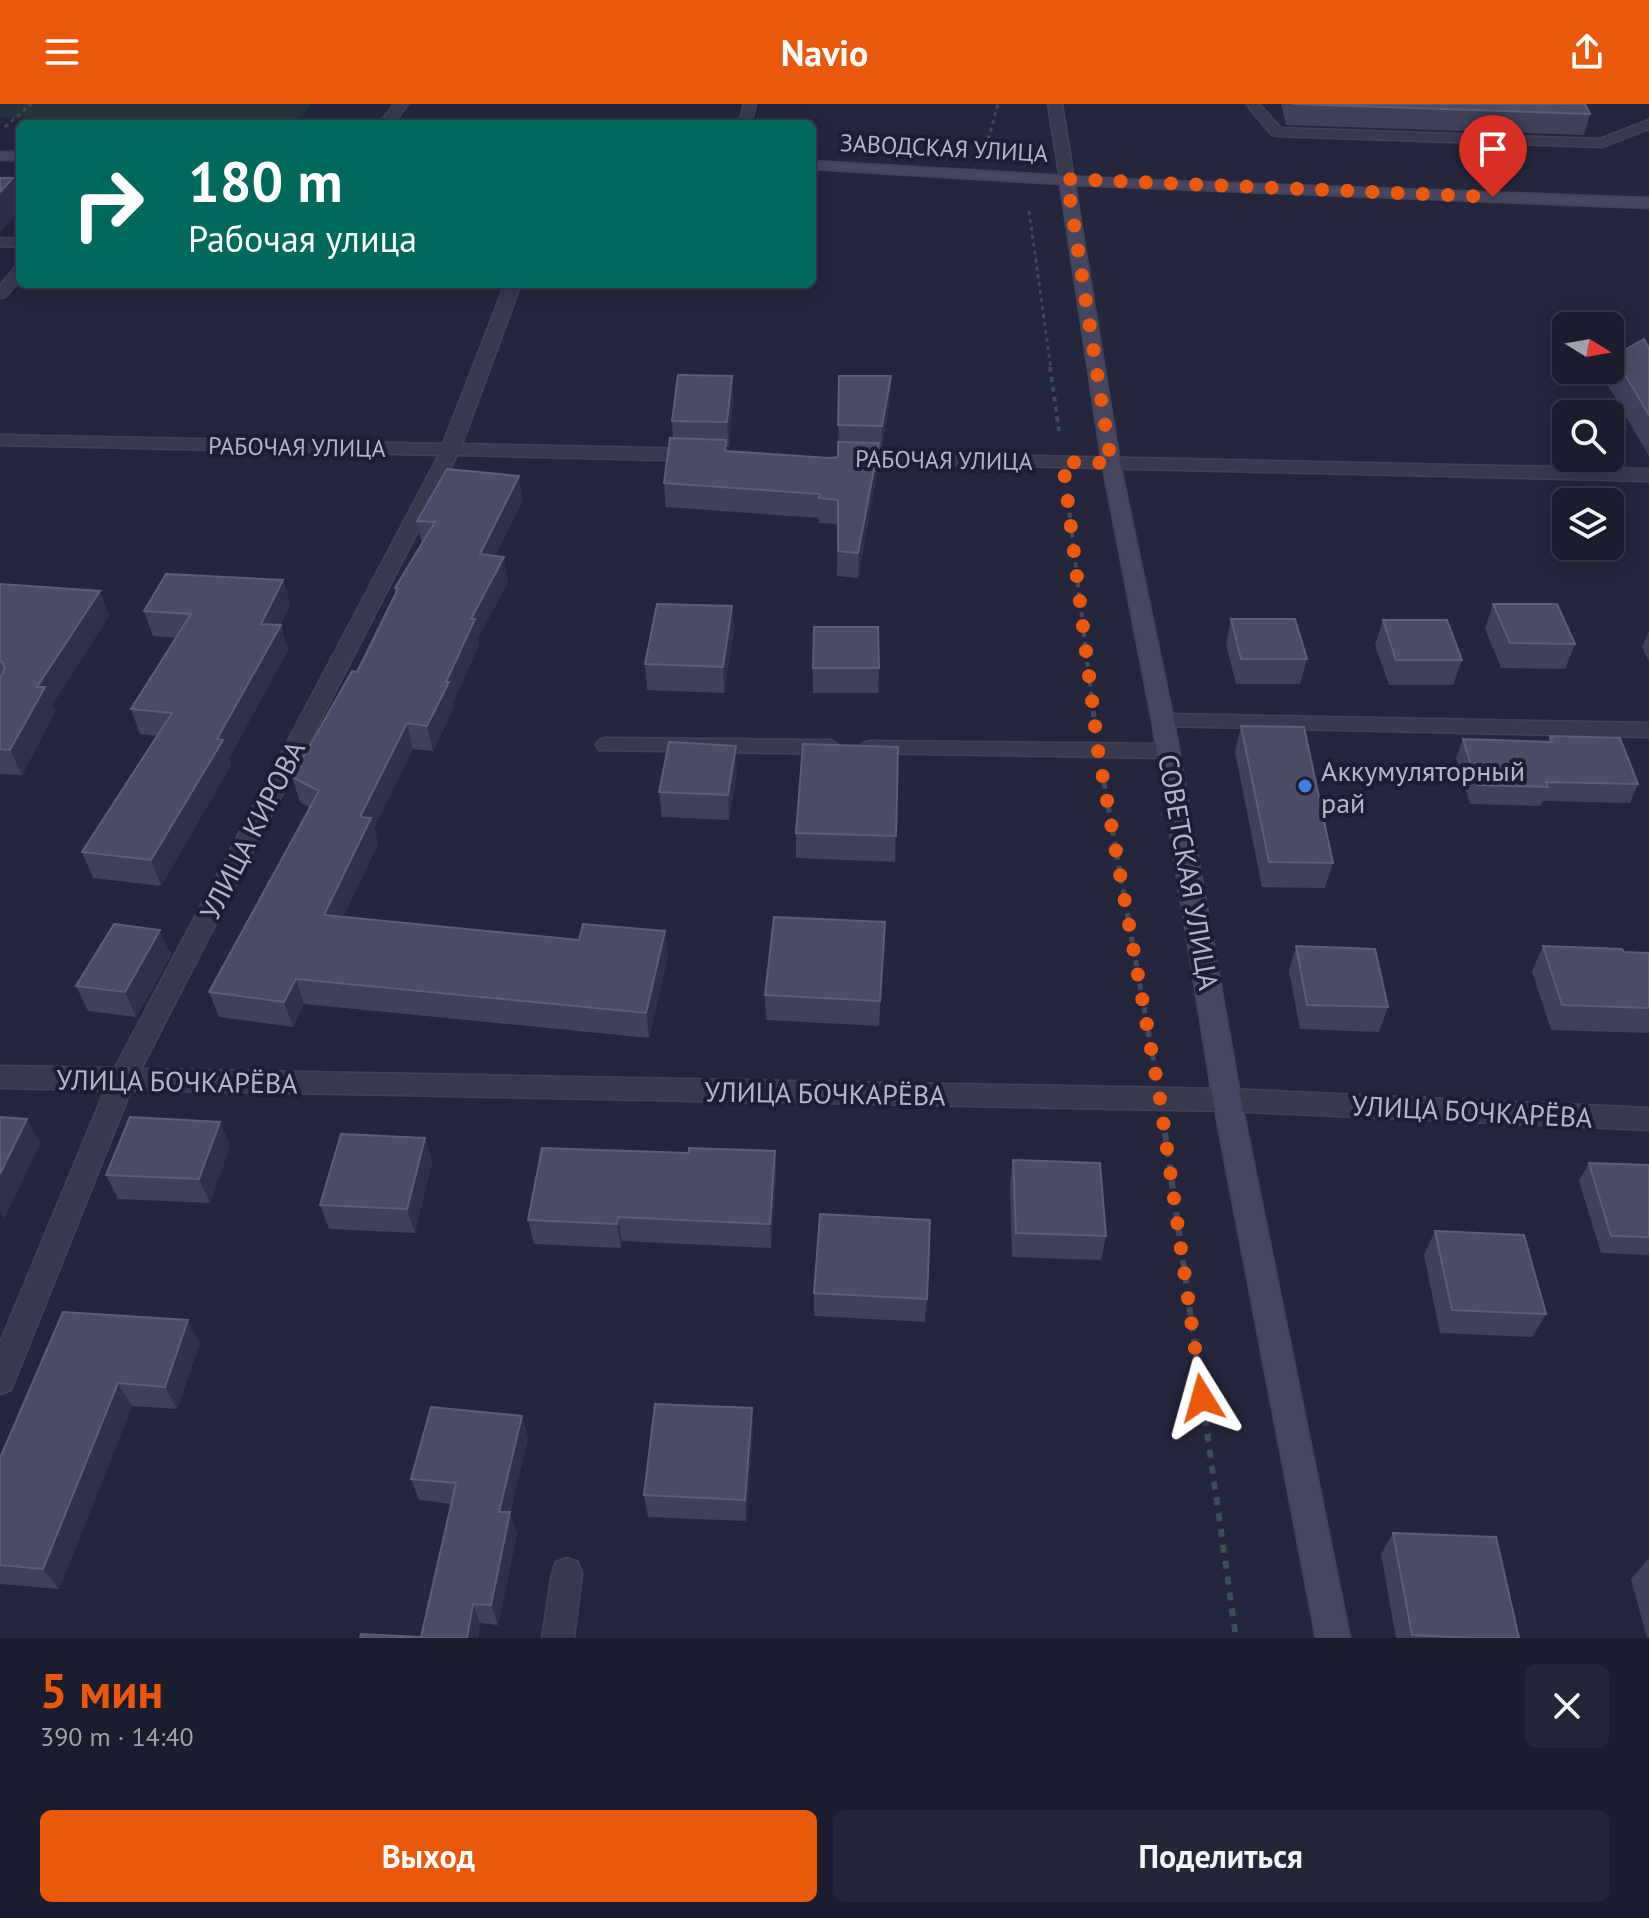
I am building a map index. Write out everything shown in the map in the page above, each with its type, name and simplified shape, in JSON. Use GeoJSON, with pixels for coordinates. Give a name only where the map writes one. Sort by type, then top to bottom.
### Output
{"type":"FeatureCollection","features":[{"type":"Feature","properties":{"kind":"street","name":"СОВЕТСКАЯ УЛИЦА"},"geometry":{"type":"LineString","coordinates":[[1055,104],[1111,463],[1163,721],[1227,1100],[1333,1638]]}},
{"type":"Feature","properties":{"kind":"street","name":"ЗАВОДСКАЯ УЛИЦА"},"geometry":{"type":"LineString","coordinates":[[816,165],[1649,203]]}},
{"type":"Feature","properties":{"kind":"street","name":"УЛИЦА КИРОВА"},"geometry":{"type":"LineString","coordinates":[[0,1380],[122,1080],[450,451],[511,288]]}},
{"type":"Feature","properties":{"kind":"street","name":"РАБОЧАЯ УЛИЦА"},"geometry":{"type":"LineString","coordinates":[[0,440],[717,456]]}},
{"type":"Feature","properties":{"kind":"street","name":"РАБОЧАЯ УЛИЦА"},"geometry":{"type":"LineString","coordinates":[[827,458],[1649,475]]}},
{"type":"Feature","properties":{"kind":"street","name":"УЛИЦА БОЧКАРЁВА"},"geometry":{"type":"LineString","coordinates":[[0,1077],[1227,1100],[1649,1119]]}},
{"type":"Feature","properties":{"kind":"lane"},"geometry":{"type":"LineString","coordinates":[[1252,104],[1277,132],[1602,143],[1649,124]]}},
{"type":"Feature","properties":{"kind":"lane"},"geometry":{"type":"LineString","coordinates":[[0,294],[16,276]]}},
{"type":"Feature","properties":{"kind":"lane"},"geometry":{"type":"LineString","coordinates":[[1163,721],[1649,730]]}},
{"type":"Feature","properties":{"kind":"lane"},"geometry":{"type":"LineString","coordinates":[[606,745],[1168,751]]}},
{"type":"Feature","properties":{"kind":"lane"},"geometry":{"type":"LineString","coordinates":[[558,1638],[567,1573]]}},
{"type":"Feature","properties":{"kind":"path"},"geometry":{"type":"LineString","coordinates":[[0,132],[31,104]]}},
{"type":"Feature","properties":{"kind":"path"},"geometry":{"type":"LineString","coordinates":[[1029,211],[1098,750],[1160,1099],[1236,1638]]}},
{"type":"Feature","properties":{"kind":"shaded area"},"geometry":{"type":"Polygon","coordinates":[[[0,104],[311,104],[300,120],[0,118],[0,104]]]}},
{"type":"Feature","properties":{"kind":"building"},"geometry":{"type":"Polygon","coordinates":[[[1293,104],[1585,104],[1590,114],[1293,104]]]}},
{"type":"Feature","properties":{"kind":"building"},"geometry":{"type":"Polygon","coordinates":[[[0,178],[13,178],[0,192],[0,178]]]}},
{"type":"Feature","properties":{"kind":"building"},"geometry":{"type":"Polygon","coordinates":[[[1644,339],[1649,348],[1649,415],[1624,373],[1624,350],[1644,339]]]}},
{"type":"Feature","properties":{"kind":"building"},"geometry":{"type":"Polygon","coordinates":[[[678,375],[732,376],[727,422],[672,421],[678,375]]]}},
{"type":"Feature","properties":{"kind":"building"},"geometry":{"type":"Polygon","coordinates":[[[839,376],[891,376],[882,426],[838,425],[839,376]]]}},
{"type":"Feature","properties":{"kind":"building"},"geometry":{"type":"Polygon","coordinates":[[[670,438],[726,440],[725,451],[829,458],[838,457],[838,442],[879,443],[858,553],[838,551],[838,500],[819,498],[820,494],[664,483],[670,438]]]}},
{"type":"Feature","properties":{"kind":"building"},"geometry":{"type":"Polygon","coordinates":[[[447,469],[519,476],[480,554],[504,557],[471,619],[475,619],[427,726],[407,723],[360,817],[371,818],[324,915],[579,940],[583,924],[665,931],[646,1013],[296,979],[284,1002],[209,992],[319,791],[292,777],[352,671],[357,672],[398,589],[395,588],[435,522],[417,521],[447,469]]]}},
{"type":"Feature","properties":{"kind":"building"},"geometry":{"type":"Polygon","coordinates":[[[166,574],[283,580],[261,624],[281,625],[217,739],[223,740],[151,860],[82,852],[172,713],[131,709],[191,614],[144,611],[166,574]]]}},
{"type":"Feature","properties":{"kind":"building"},"geometry":{"type":"Polygon","coordinates":[[[0,584],[100,591],[37,687],[45,687],[10,750],[0,749],[0,676],[5,667],[0,662],[0,584]]]}},
{"type":"Feature","properties":{"kind":"building"},"geometry":{"type":"Polygon","coordinates":[[[657,604],[732,606],[723,667],[645,664],[657,604]]]}},
{"type":"Feature","properties":{"kind":"building"},"geometry":{"type":"Polygon","coordinates":[[[1493,604],[1557,604],[1575,644],[1510,643],[1493,604]]]}},
{"type":"Feature","properties":{"kind":"building"},"geometry":{"type":"Polygon","coordinates":[[[1231,619],[1295,619],[1307,659],[1241,659],[1231,619]]]}},
{"type":"Feature","properties":{"kind":"building"},"geometry":{"type":"Polygon","coordinates":[[[1383,620],[1447,620],[1462,660],[1396,660],[1383,620]]]}},
{"type":"Feature","properties":{"kind":"building"},"geometry":{"type":"Polygon","coordinates":[[[814,627],[878,627],[879,668],[813,668],[814,627]]]}},
{"type":"Feature","properties":{"kind":"building"},"geometry":{"type":"Polygon","coordinates":[[[1241,726],[1304,727],[1333,863],[1269,862],[1241,726]]]}},
{"type":"Feature","properties":{"kind":"building"},"geometry":{"type":"Polygon","coordinates":[[[1550,736],[1620,738],[1638,784],[1546,782],[1548,787],[1477,785],[1463,739],[1552,742],[1550,736]]]}},
{"type":"Feature","properties":{"kind":"building"},"geometry":{"type":"Polygon","coordinates":[[[669,742],[736,746],[728,795],[659,792],[669,742]]]}},
{"type":"Feature","properties":{"kind":"building"},"geometry":{"type":"Polygon","coordinates":[[[803,744],[898,747],[896,836],[796,833],[803,744]]]}},
{"type":"Feature","properties":{"kind":"building"},"geometry":{"type":"Polygon","coordinates":[[[774,917],[885,922],[880,1001],[765,995],[774,917]]]}},
{"type":"Feature","properties":{"kind":"building"},"geometry":{"type":"Polygon","coordinates":[[[114,924],[160,930],[125,992],[76,986],[114,924]]]}},
{"type":"Feature","properties":{"kind":"building"},"geometry":{"type":"Polygon","coordinates":[[[1296,946],[1375,949],[1388,1007],[1307,1005],[1296,946]]]}},
{"type":"Feature","properties":{"kind":"building"},"geometry":{"type":"Polygon","coordinates":[[[1543,946],[1649,953],[1649,1008],[1562,1005],[1543,946]]]}},
{"type":"Feature","properties":{"kind":"building"},"geometry":{"type":"Polygon","coordinates":[[[0,1117],[27,1119],[0,1174],[0,1117]]]}},
{"type":"Feature","properties":{"kind":"building"},"geometry":{"type":"Polygon","coordinates":[[[130,1117],[220,1122],[199,1179],[106,1175],[130,1117]]]}},
{"type":"Feature","properties":{"kind":"building"},"geometry":{"type":"Polygon","coordinates":[[[341,1134],[425,1138],[407,1209],[320,1205],[341,1134]]]}},
{"type":"Feature","properties":{"kind":"building"},"geometry":{"type":"Polygon","coordinates":[[[542,1148],[689,1153],[689,1148],[775,1151],[770,1224],[618,1217],[617,1224],[528,1220],[542,1148]]]}},
{"type":"Feature","properties":{"kind":"building"},"geometry":{"type":"Polygon","coordinates":[[[1013,1160],[1100,1163],[1106,1236],[1016,1233],[1013,1160]]]}},
{"type":"Feature","properties":{"kind":"building"},"geometry":{"type":"Polygon","coordinates":[[[1589,1163],[1649,1165],[1649,1237],[1611,1236],[1589,1163]]]}},
{"type":"Feature","properties":{"kind":"building"},"geometry":{"type":"Polygon","coordinates":[[[820,1214],[930,1220],[927,1299],[814,1293],[820,1214]]]}},
{"type":"Feature","properties":{"kind":"building"},"geometry":{"type":"Polygon","coordinates":[[[1435,1231],[1524,1235],[1546,1314],[1452,1310],[1435,1231]]]}},
{"type":"Feature","properties":{"kind":"building"},"geometry":{"type":"Polygon","coordinates":[[[63,1312],[188,1320],[165,1387],[118,1383],[43,1569],[0,1565],[0,1458],[63,1312]]]}},
{"type":"Feature","properties":{"kind":"building"},"geometry":{"type":"Polygon","coordinates":[[[655,1404],[752,1408],[745,1500],[644,1495],[655,1404]]]}},
{"type":"Feature","properties":{"kind":"building"},"geometry":{"type":"Polygon","coordinates":[[[431,1407],[522,1416],[499,1512],[510,1512],[491,1605],[473,1604],[467,1638],[360,1638],[361,1634],[421,1637],[456,1483],[411,1479],[431,1407]]]}},
{"type":"Feature","properties":{"kind":"building"},"geometry":{"type":"Polygon","coordinates":[[[1393,1533],[1496,1537],[1519,1638],[1412,1635],[1393,1533]]]}},
{"type":"Feature","properties":{"kind":"place","name":"Аккумуляторный рай"},"geometry":{"type":"Point","coordinates":[1305,786]}},
{"type":"Feature","properties":{"kind":"route"},"geometry":{"type":"LineString","coordinates":[[1202,1398],[1160,1099],[1098,750],[1063,462],[1111,463],[1067,179],[1493,197]]}}]}
